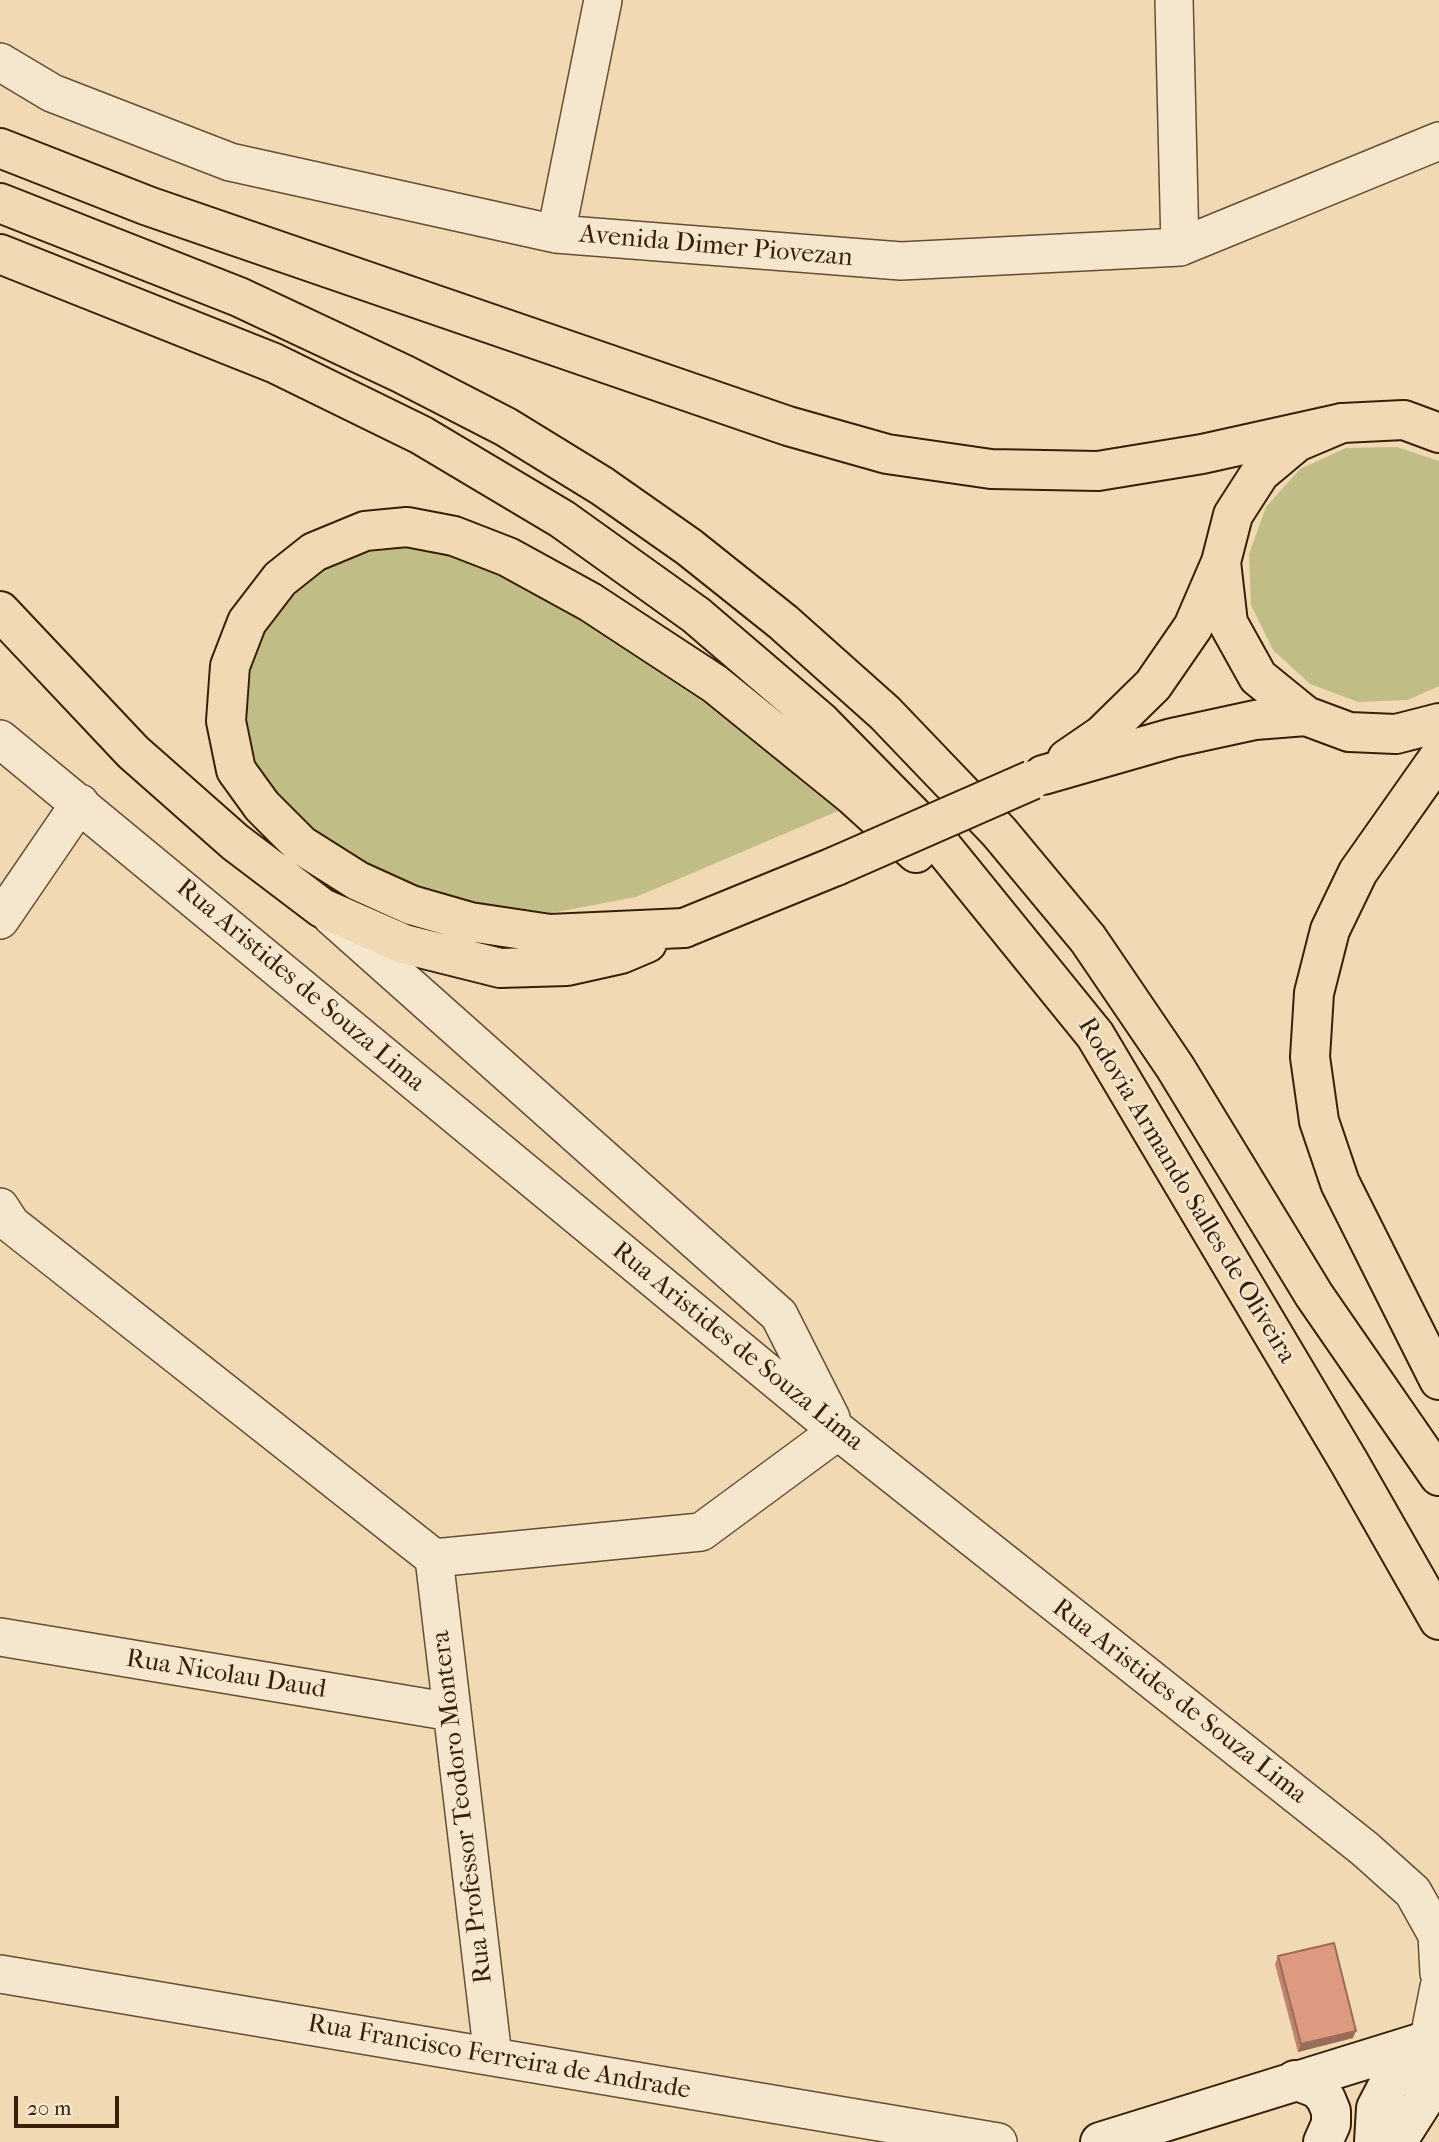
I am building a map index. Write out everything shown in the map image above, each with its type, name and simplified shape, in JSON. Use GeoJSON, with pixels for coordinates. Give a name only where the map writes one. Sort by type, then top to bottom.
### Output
{"type":"FeatureCollection","features":[{"type":"Feature","properties":{"kind":"main road"},"geometry":{"type":"LineString","coordinates":[[0,148],[174,215],[788,426],[887,454],[991,469],[1098,471],[1202,454],[1342,423],[1404,420],[1439,433]]}},
{"type":"Feature","properties":{"kind":"main road","name":"Rodovia Armando Salles de Oliveira"},"geometry":{"type":"LineString","coordinates":[[0,203],[239,297],[403,374],[506,428],[602,486],[689,547],[783,622],[885,713],[990,822],[1088,939],[1175,1067],[1314,1295],[1439,1476]]}},
{"type":"Feature","properties":{"kind":"main road","name":"Rodovia Armando Salles de Oliveira"},"geometry":{"type":"LineString","coordinates":[[0,254],[274,363],[421,435],[562,519],[696,615],[821,722],[936,839],[1095,1034],[1349,1462],[1439,1620]]}},
{"type":"Feature","properties":{"kind":"main road"},"geometry":{"type":"LineString","coordinates":[[1037,777],[1102,735],[1153,685],[1193,626],[1221,562],[1233,515],[1259,473],[1297,442],[1342,423]]}},
{"type":"Feature","properties":{"kind":"main road"},"geometry":{"type":"LineString","coordinates":[[684,928],[550,934],[471,922],[411,905],[358,881],[300,845],[262,806],[236,770],[226,721],[230,666],[247,622],[280,579],[314,552],[365,531],[407,527],[454,536],[508,557],[590,602],[715,684],[852,795],[1041,966]]}},
{"type":"Feature","properties":{"kind":"main road"},"geometry":{"type":"LineString","coordinates":[[1221,562],[1228,623],[1234,634],[1258,677],[1306,716],[1349,732],[1396,734],[1439,723]]}},
{"type":"Feature","properties":{"kind":"main road"},"geometry":{"type":"LineString","coordinates":[[0,611],[133,752],[235,842],[322,908],[404,944],[500,968],[567,966],[621,954],[836,866],[1037,777],[1172,738],[1255,720],[1306,716]]}},
{"type":"Feature","properties":{"kind":"main road"},"geometry":{"type":"LineString","coordinates":[[1439,757],[1358,872],[1330,930],[1314,993],[1310,1057],[1319,1121],[1340,1183],[1439,1380]]}},
{"type":"Feature","properties":{"kind":"street"},"geometry":{"type":"LineString","coordinates":[[556,234],[603,0]]}},
{"type":"Feature","properties":{"kind":"street"},"geometry":{"type":"LineString","coordinates":[[1174,0],[1180,247]]}},
{"type":"Feature","properties":{"kind":"street","name":"Avenida Dimer Piovezan"},"geometry":{"type":"LineString","coordinates":[[0,62],[52,93],[230,162],[556,234],[901,261],[1180,247],[1439,141]]}},
{"type":"Feature","properties":{"kind":"street","name":"Rua Aristides de Souza Lima"},"geometry":{"type":"LineString","coordinates":[[0,739],[838,1431],[1354,1840],[1413,1892],[1437,1935],[1439,1973]]}},
{"type":"Feature","properties":{"kind":"street"},"geometry":{"type":"LineString","coordinates":[[0,920],[79,803]]}},
{"type":"Feature","properties":{"kind":"street"},"geometry":{"type":"LineString","coordinates":[[0,1207],[11,1224],[434,1558],[701,1532],[838,1431],[779,1315],[322,908]]}},
{"type":"Feature","properties":{"kind":"street","name":"Rua Professor Teodoro Montera"},"geometry":{"type":"LineString","coordinates":[[434,1558],[493,2057]]}},
{"type":"Feature","properties":{"kind":"street","name":"Rua Nicolau Daud"},"geometry":{"type":"LineString","coordinates":[[0,1637],[452,1712]]}},
{"type":"Feature","properties":{"kind":"street","name":"Rua Francisco Ferreira de Andrade"},"geometry":{"type":"LineString","coordinates":[[0,1974],[998,2142]]}},
{"type":"Feature","properties":{"kind":"street"},"geometry":{"type":"LineString","coordinates":[[1374,2142],[1376,2108],[1388,2085],[1405,2061],[1434,2038],[1439,1987]]}},
{"type":"Feature","properties":{"kind":"street"},"geometry":{"type":"LineString","coordinates":[[1100,2142],[1434,2038]]}},
{"type":"Feature","properties":{"kind":"street"},"geometry":{"type":"LineString","coordinates":[[1397,2142],[1439,2076]]}},
{"type":"Feature","properties":{"kind":"street"},"geometry":{"type":"LineString","coordinates":[[1295,2080],[1307,2083],[1326,2099],[1331,2111],[1331,2124],[1323,2142]]}},
{"type":"Feature","properties":{"kind":"shaded area"},"geometry":{"type":"Polygon","coordinates":[[[1397,447],[1439,461],[1439,686],[1408,700],[1358,702],[1310,684],[1273,650],[1251,605],[1249,554],[1266,507],[1300,469],[1346,448],[1397,447]]]}},
{"type":"Feature","properties":{"kind":"shaded area"},"geometry":{"type":"Polygon","coordinates":[[[406,548],[449,556],[499,576],[579,620],[702,701],[838,811],[636,897],[551,913],[475,902],[418,885],[368,863],[313,828],[278,793],[256,762],[247,719],[251,670],[265,632],[295,594],[325,570],[370,552],[406,548]]]}},
{"type":"Feature","properties":{"kind":"building"},"geometry":{"type":"Polygon","coordinates":[[[1334,1943],[1356,2031],[1301,2044],[1278,1956],[1334,1943]]]}}]}
